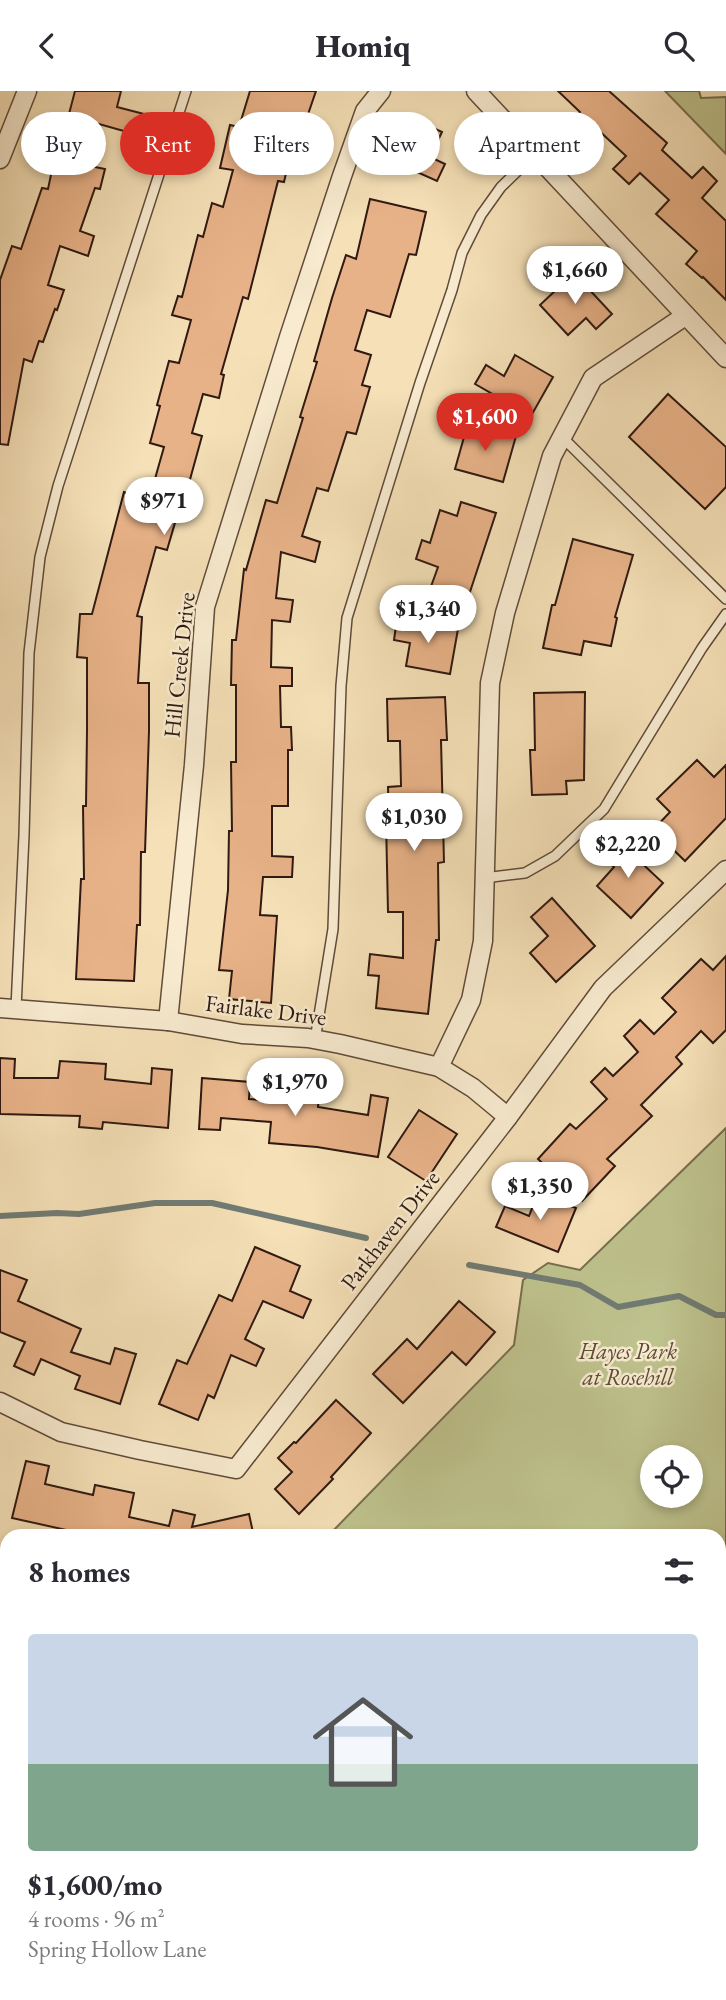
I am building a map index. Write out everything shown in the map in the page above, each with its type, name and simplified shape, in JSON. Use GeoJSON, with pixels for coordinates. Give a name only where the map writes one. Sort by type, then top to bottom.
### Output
{"type":"FeatureCollection","features":[{"type":"Feature","properties":{"kind":"street"},"geometry":{"type":"LineString","coordinates":[[0,159],[27,91]]}},
{"type":"Feature","properties":{"kind":"street","name":"Hill Creek Drive"},"geometry":{"type":"LineString","coordinates":[[168,1021],[194,765],[205,607],[342,176],[365,111],[381,91]]}},
{"type":"Feature","properties":{"kind":"street"},"geometry":{"type":"LineString","coordinates":[[476,91],[496,112]]}},
{"type":"Feature","properties":{"kind":"street"},"geometry":{"type":"LineString","coordinates":[[554,175],[726,358]]}},
{"type":"Feature","properties":{"kind":"street"},"geometry":{"type":"LineString","coordinates":[[439,1067],[471,1000],[483,940],[490,683],[505,613],[552,456],[593,378],[685,316]]}},
{"type":"Feature","properties":{"kind":"street","name":"Parkhaven Drive"},"geometry":{"type":"LineString","coordinates":[[0,1402],[61,1431],[140,1451],[236,1469],[508,1117],[603,988],[726,870]]}},
{"type":"Feature","properties":{"kind":"street","name":"Fairlake Drive"},"geometry":{"type":"LineString","coordinates":[[8,1008],[168,1021],[242,1034],[315,1040],[439,1067],[473,1088],[508,1117]]}},
{"type":"Feature","properties":{"kind":"lane"},"geometry":{"type":"LineString","coordinates":[[8,1008],[24,835],[29,653],[40,557],[62,473],[186,91]]}},
{"type":"Feature","properties":{"kind":"lane"},"geometry":{"type":"LineString","coordinates":[[315,1040],[333,929],[341,686],[347,618],[462,253],[481,215],[513,175]]}},
{"type":"Feature","properties":{"kind":"lane"},"geometry":{"type":"LineString","coordinates":[[562,437],[726,599]]}},
{"type":"Feature","properties":{"kind":"lane"},"geometry":{"type":"LineString","coordinates":[[484,878],[525,873],[555,856],[604,809],[726,614]]}},
{"type":"Feature","properties":{"kind":"green space"},"geometry":{"type":"Polygon","coordinates":[[[665,91],[699,91],[701,98],[726,97],[726,154],[665,91]]]}},
{"type":"Feature","properties":{"kind":"green space","name":"Hayes Park at Rosehill"},"geometry":{"type":"Polygon","coordinates":[[[726,1128],[726,1529],[335,1529],[514,1345],[523,1280],[548,1263],[580,1270],[726,1128]]]}},
{"type":"Feature","properties":{"kind":"building"},"geometry":{"type":"Polygon","coordinates":[[[75,91],[121,91],[117,107],[136,112],[120,112],[120,130],[106,126],[106,112],[70,112],[75,91]]]}},
{"type":"Feature","properties":{"kind":"building"},"geometry":{"type":"Polygon","coordinates":[[[250,91],[316,91],[309,112],[244,112],[250,91]]]}},
{"type":"Feature","properties":{"kind":"building"},"geometry":{"type":"Polygon","coordinates":[[[558,91],[609,91],[667,143],[662,150],[692,178],[703,167],[717,181],[702,198],[726,221],[726,300],[686,264],[697,251],[656,214],[669,200],[640,173],[629,184],[613,169],[626,156],[604,135],[604,112],[580,112],[558,91]]]}},
{"type":"Feature","properties":{"kind":"building"},"geometry":{"type":"Polygon","coordinates":[[[229,129],[229,169],[220,168],[229,129]]]}},
{"type":"Feature","properties":{"kind":"building"},"geometry":{"type":"Polygon","coordinates":[[[440,162],[445,164],[440,175],[440,162]]]}},
{"type":"Feature","properties":{"kind":"building"},"geometry":{"type":"Polygon","coordinates":[[[51,175],[104,175],[100,189],[95,188],[80,231],[94,236],[88,256],[60,246],[48,285],[64,290],[43,342],[39,341],[32,362],[24,359],[8,445],[0,444],[0,280],[12,246],[21,249],[42,188],[48,189],[51,175]]]}},
{"type":"Feature","properties":{"kind":"building"},"geometry":{"type":"Polygon","coordinates":[[[232,175],[286,175],[284,182],[278,181],[248,299],[243,297],[221,374],[224,375],[219,398],[203,394],[192,433],[202,436],[189,483],[187,482],[167,550],[156,547],[137,616],[142,617],[138,683],[149,683],[149,731],[145,852],[141,852],[140,925],[137,925],[134,981],[76,979],[81,879],[84,879],[83,806],[86,806],[87,731],[87,658],[77,657],[80,614],[92,614],[124,492],[149,500],[164,447],[150,443],[160,406],[157,405],[169,361],[179,363],[191,320],[172,315],[178,296],[182,297],[198,235],[203,237],[212,203],[223,207],[232,175]]]}},
{"type":"Feature","properties":{"kind":"building"},"geometry":{"type":"Polygon","coordinates":[[[424,175],[440,175],[437,181],[424,175]]]}},
{"type":"Feature","properties":{"kind":"building"},"geometry":{"type":"Polygon","coordinates":[[[370,199],[426,212],[416,255],[409,254],[390,317],[367,310],[355,350],[371,355],[362,385],[370,387],[356,434],[347,432],[328,491],[317,488],[302,536],[320,542],[315,562],[281,552],[276,598],[293,600],[290,622],[272,620],[271,667],[292,668],[292,686],[280,686],[281,727],[291,727],[292,750],[288,750],[288,806],[272,806],[272,856],[293,857],[292,877],[263,877],[260,915],[277,916],[271,1003],[229,999],[232,971],[219,970],[228,890],[229,831],[232,831],[231,762],[236,762],[236,685],[231,685],[232,640],[236,640],[244,569],[246,570],[266,500],[277,503],[303,418],[300,417],[317,362],[314,361],[332,298],[346,255],[356,259],[370,199]]]}},
{"type":"Feature","properties":{"kind":"building"},"geometry":{"type":"Polygon","coordinates":[[[574,273],[612,314],[596,329],[586,318],[568,335],[540,305],[574,273]]]}},
{"type":"Feature","properties":{"kind":"building"},"geometry":{"type":"Polygon","coordinates":[[[515,355],[553,377],[531,416],[475,384],[486,365],[504,376],[515,355]]]}},
{"type":"Feature","properties":{"kind":"building"},"geometry":{"type":"Polygon","coordinates":[[[668,394],[726,447],[726,487],[705,509],[629,437],[668,394]]]}},
{"type":"Feature","properties":{"kind":"building"},"geometry":{"type":"Polygon","coordinates":[[[468,423],[516,436],[503,482],[455,469],[468,423]]]}},
{"type":"Feature","properties":{"kind":"building"},"geometry":{"type":"Polygon","coordinates":[[[461,502],[496,513],[466,604],[429,592],[438,567],[416,559],[422,540],[430,543],[440,510],[457,516],[461,502]]]}},
{"type":"Feature","properties":{"kind":"building"},"geometry":{"type":"Polygon","coordinates":[[[573,539],[633,555],[615,617],[617,618],[611,646],[584,641],[581,655],[543,648],[552,605],[555,605],[573,539]]]}},
{"type":"Feature","properties":{"kind":"building"},"geometry":{"type":"Polygon","coordinates":[[[397,619],[458,629],[450,674],[406,666],[410,643],[394,640],[397,619]]]}},
{"type":"Feature","properties":{"kind":"building"},"geometry":{"type":"Polygon","coordinates":[[[585,692],[584,780],[566,781],[567,794],[532,795],[530,750],[535,750],[534,693],[585,692]]]}},
{"type":"Feature","properties":{"kind":"building"},"geometry":{"type":"Polygon","coordinates":[[[445,697],[447,740],[441,740],[444,862],[438,863],[439,940],[436,940],[428,1014],[376,1008],[379,976],[368,975],[370,954],[403,958],[403,912],[388,912],[388,787],[401,786],[400,741],[388,741],[387,699],[445,697]]]}},
{"type":"Feature","properties":{"kind":"building"},"geometry":{"type":"Polygon","coordinates":[[[697,760],[714,777],[726,765],[726,818],[685,861],[653,830],[670,812],[657,799],[697,760]]]}},
{"type":"Feature","properties":{"kind":"building"},"geometry":{"type":"Polygon","coordinates":[[[616,839],[663,883],[631,918],[597,886],[614,867],[601,855],[616,839]]]}},
{"type":"Feature","properties":{"kind":"building"},"geometry":{"type":"Polygon","coordinates":[[[552,898],[595,946],[556,982],[530,953],[548,936],[531,917],[552,898]]]}},
{"type":"Feature","properties":{"kind":"building"},"geometry":{"type":"Polygon","coordinates":[[[726,956],[726,1030],[713,1043],[701,1031],[676,1057],[682,1064],[641,1105],[652,1116],[607,1159],[615,1166],[582,1201],[538,1159],[570,1124],[576,1129],[607,1099],[591,1082],[605,1068],[613,1076],[638,1052],[624,1036],[640,1020],[654,1034],[676,1012],[662,998],[701,959],[713,970],[726,956]]]}},
{"type":"Feature","properties":{"kind":"building"},"geometry":{"type":"Polygon","coordinates":[[[0,1058],[15,1059],[14,1078],[58,1078],[60,1061],[106,1064],[105,1079],[151,1084],[152,1068],[172,1070],[168,1128],[103,1122],[102,1129],[79,1127],[80,1116],[0,1114],[0,1058]]]}},
{"type":"Feature","properties":{"kind":"building"},"geometry":{"type":"Polygon","coordinates":[[[202,1078],[250,1082],[249,1099],[298,1103],[299,1086],[320,1088],[318,1107],[368,1115],[371,1095],[388,1098],[378,1157],[317,1147],[269,1143],[271,1122],[221,1118],[220,1130],[199,1129],[202,1078]]]}},
{"type":"Feature","properties":{"kind":"building"},"geometry":{"type":"Polygon","coordinates":[[[419,1110],[457,1134],[426,1181],[388,1157],[419,1110]]]}},
{"type":"Feature","properties":{"kind":"building"},"geometry":{"type":"Polygon","coordinates":[[[538,1193],[576,1208],[558,1252],[496,1227],[505,1206],[529,1216],[538,1193]]]}},
{"type":"Feature","properties":{"kind":"building"},"geometry":{"type":"Polygon","coordinates":[[[255,1247],[300,1266],[290,1291],[311,1300],[303,1318],[263,1301],[245,1339],[264,1349],[256,1366],[231,1355],[214,1398],[208,1395],[198,1420],[159,1404],[177,1360],[187,1364],[219,1295],[232,1301],[255,1247]]]}},
{"type":"Feature","properties":{"kind":"building"},"geometry":{"type":"Polygon","coordinates":[[[0,1270],[27,1280],[18,1301],[81,1329],[71,1352],[110,1364],[115,1348],[136,1354],[120,1404],[75,1389],[80,1376],[41,1359],[34,1375],[14,1366],[25,1342],[0,1332],[0,1270]]]}},
{"type":"Feature","properties":{"kind":"building"},"geometry":{"type":"Polygon","coordinates":[[[459,1301],[495,1332],[466,1365],[452,1352],[403,1403],[373,1374],[407,1339],[417,1349],[459,1301]]]}},
{"type":"Feature","properties":{"kind":"building"},"geometry":{"type":"Polygon","coordinates":[[[336,1400],[371,1433],[331,1477],[333,1479],[299,1514],[275,1489],[292,1472],[278,1458],[296,1443],[336,1400]]]}},
{"type":"Feature","properties":{"kind":"building"},"geometry":{"type":"Polygon","coordinates":[[[26,1461],[49,1466],[45,1484],[93,1495],[95,1485],[134,1493],[129,1517],[169,1526],[173,1510],[195,1515],[192,1527],[249,1514],[252,1529],[62,1529],[12,1518],[26,1461]]]}},
{"type":"Feature","properties":{"kind":"waterway"},"geometry":{"type":"LineString","coordinates":[[0,1216],[79,1214],[155,1203],[212,1203],[366,1238]]}},
{"type":"Feature","properties":{"kind":"waterway"},"geometry":{"type":"LineString","coordinates":[[469,1265],[580,1285],[618,1307],[679,1296],[716,1315],[726,1315]]}}]}
